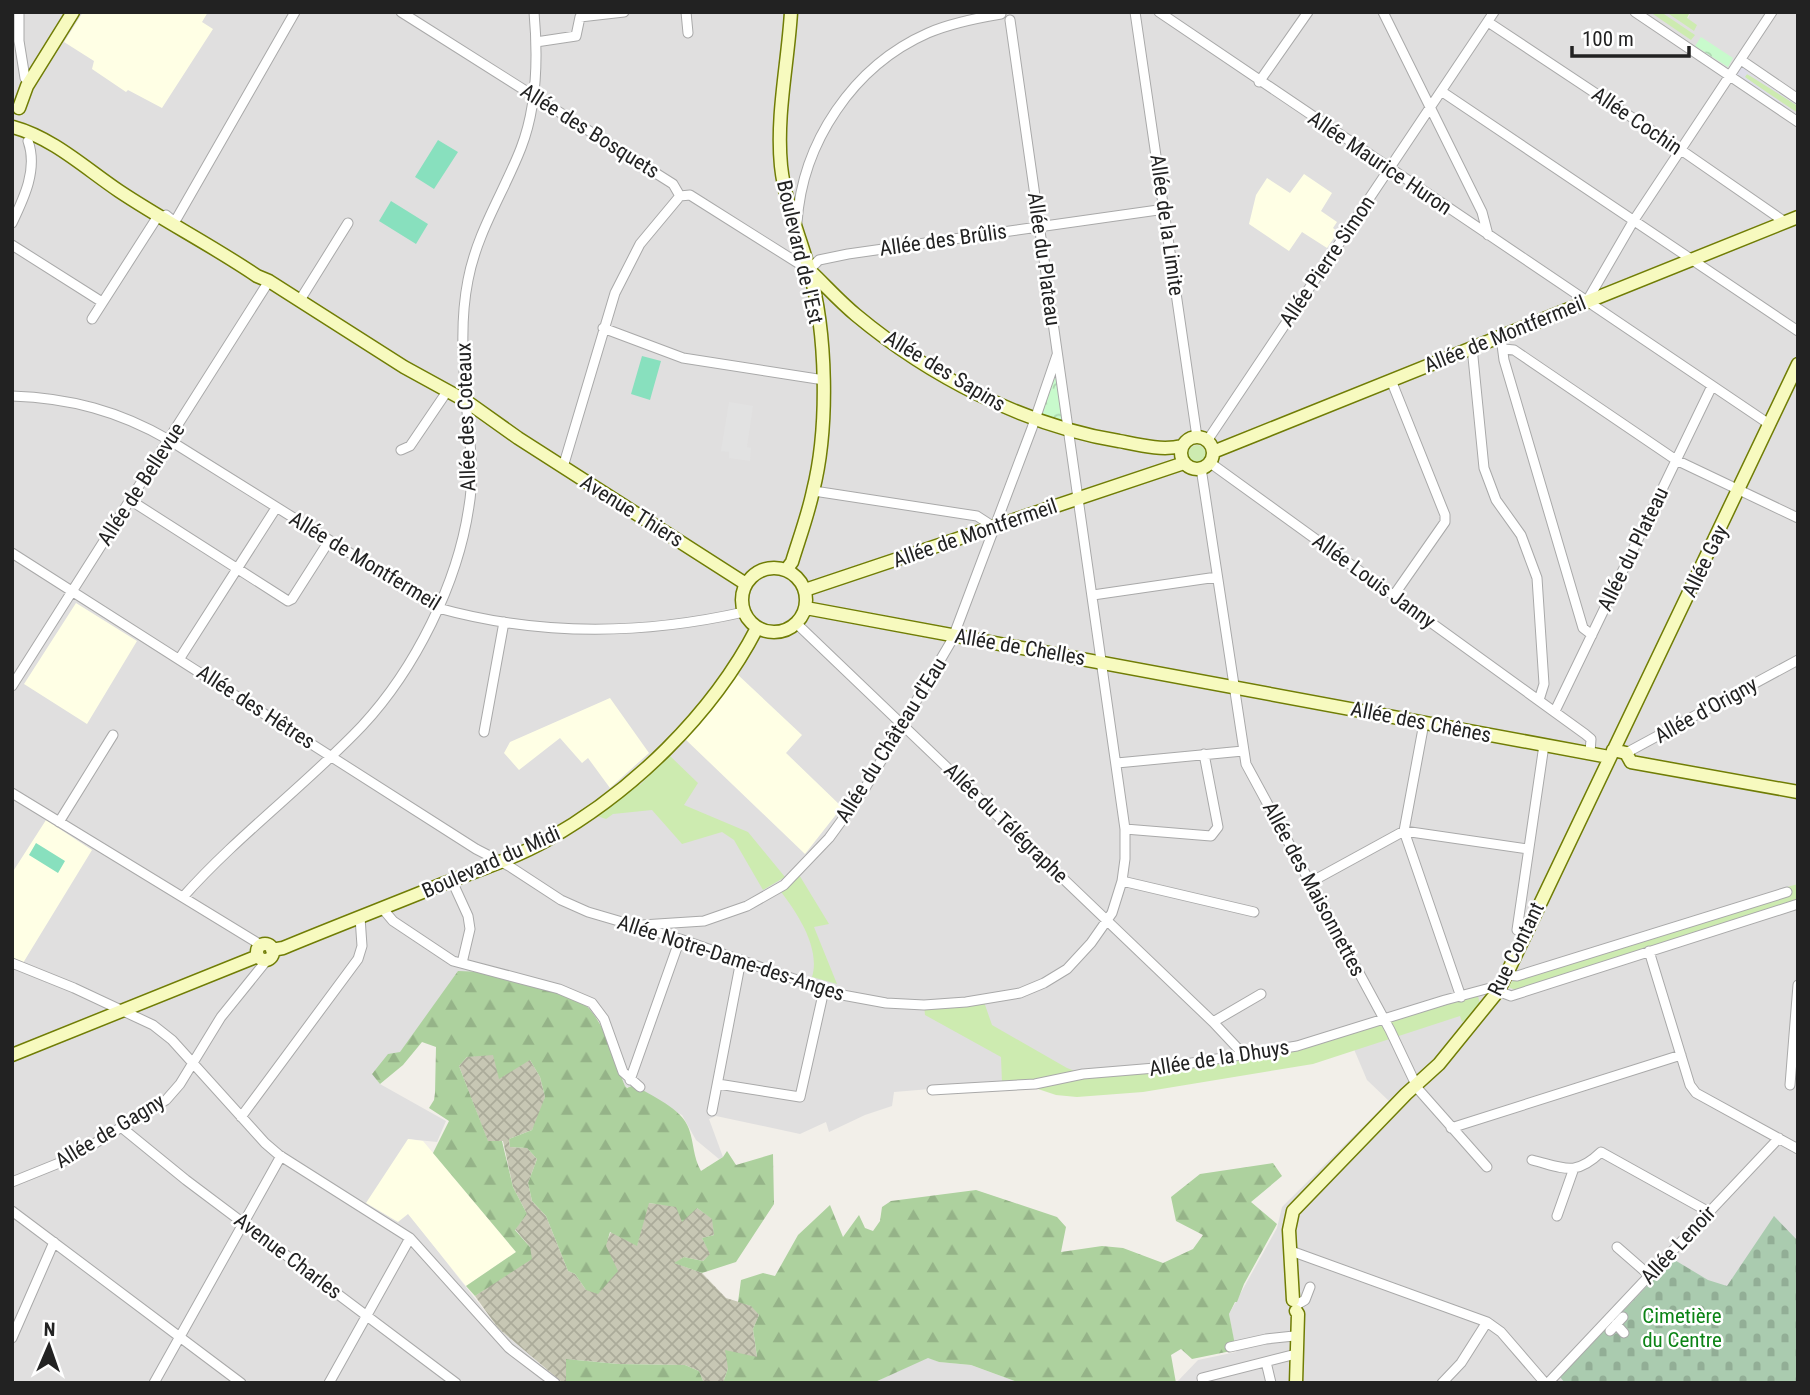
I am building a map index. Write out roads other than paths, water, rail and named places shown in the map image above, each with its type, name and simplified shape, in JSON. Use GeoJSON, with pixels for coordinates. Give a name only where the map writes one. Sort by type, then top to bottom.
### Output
{"type":"FeatureCollection","features":[{"type":"Feature","properties":{"kind":"main road"},"geometry":{"type":"LineString","coordinates":[[12,94],[67,12]]}},
{"type":"Feature","properties":{"kind":"main road"},"geometry":{"type":"LineString","coordinates":[[16,116],[27,86],[73,12]]}},
{"type":"Feature","properties":{"kind":"main road","name":"Boulevard de l'Est"},"geometry":{"type":"LineString","coordinates":[[786,570],[792,562],[814,491],[821,438],[824,380],[809,270],[784,189],[780,144],[791,12]]}},
{"type":"Feature","properties":{"kind":"main road","name":"Avenue Thiers"},"geometry":{"type":"LineString","coordinates":[[16,116],[158,216],[257,276],[270,281]]}},
{"type":"Feature","properties":{"kind":"main road","name":"Avenue Thiers"},"geometry":{"type":"LineString","coordinates":[[85,166],[117,181],[177,218],[270,281],[467,406],[486,423],[518,438],[746,584]]}},
{"type":"Feature","properties":{"kind":"main road","name":"Allée de Montfermeil"},"geometry":{"type":"LineString","coordinates":[[1182,446],[1188,440],[1205,452],[1472,347],[1502,343],[1587,301],[1798,217]]}},
{"type":"Feature","properties":{"kind":"main road","name":"Allée des Sapins"},"geometry":{"type":"LineString","coordinates":[[809,270],[865,321],[942,373],[1004,408],[1068,431],[1172,449],[1182,446]]}},
{"type":"Feature","properties":{"kind":"main road"},"geometry":{"type":"LineString","coordinates":[[816,307],[821,296],[835,295]]}},
{"type":"Feature","properties":{"kind":"main road","name":"Allée Gay"},"geometry":{"type":"LineString","coordinates":[[1611,753],[1798,364]]}},
{"type":"Feature","properties":{"kind":"main road"},"geometry":{"type":"LineString","coordinates":[[1182,446],[1184,463],[1192,468],[1205,452]]}},
{"type":"Feature","properties":{"kind":"main road","name":"Allée de Montfermeil"},"geometry":{"type":"LineString","coordinates":[[805,590],[1184,463]]}},
{"type":"Feature","properties":{"kind":"main road"},"geometry":{"type":"LineString","coordinates":[[765,569],[786,570],[796,577],[805,590],[806,608],[797,624],[779,633],[757,628],[744,612],[742,603],[746,584],[765,569]]}},
{"type":"Feature","properties":{"kind":"main road","name":"Allée de Chelles"},"geometry":{"type":"LineString","coordinates":[[806,608],[1234,687]]}},
{"type":"Feature","properties":{"kind":"main road","name":"Boulevard du Midi"},"geometry":{"type":"LineString","coordinates":[[12,1055],[545,842],[586,817],[636,778],[675,740],[721,685],[757,628]]}},
{"type":"Feature","properties":{"kind":"main road","name":"Allée des Chênes"},"geometry":{"type":"LineString","coordinates":[[1234,687],[1544,745],[1590,753],[1611,753]]}},
{"type":"Feature","properties":{"kind":"main road"},"geometry":{"type":"LineString","coordinates":[[1611,753],[1626,753],[1631,762],[1798,792]]}},
{"type":"Feature","properties":{"kind":"main road","name":"Rue Contant"},"geometry":{"type":"LineString","coordinates":[[1296,1383],[1292,1355],[1294,1307],[1289,1230],[1293,1212],[1439,1064],[1498,990],[1611,753]]}},
{"type":"Feature","properties":{"kind":"main road","name":"Rue Contant"},"geometry":{"type":"LineString","coordinates":[[1291,1280],[1287,1266],[1284,1227],[1286,1217],[1298,1198],[1326,1176]]}},
{"type":"Feature","properties":{"kind":"main road","name":"Rue Contant"},"geometry":{"type":"LineString","coordinates":[[1292,1355],[1298,1314],[1294,1307]]}},
{"type":"Feature","properties":{"kind":"street"},"geometry":{"type":"LineString","coordinates":[[19,12],[19,41],[25,78]]}},
{"type":"Feature","properties":{"kind":"street"},"geometry":{"type":"LineString","coordinates":[[120,191],[128,191],[172,220],[177,218],[295,12]]}},
{"type":"Feature","properties":{"kind":"street","name":"Allée des Bosquets"},"geometry":{"type":"LineString","coordinates":[[401,12],[673,184],[680,196],[690,195],[809,270]]}},
{"type":"Feature","properties":{"kind":"street","name":"Allée des Coteaux"},"geometry":{"type":"LineString","coordinates":[[183,897],[331,757],[384,699],[400,677],[438,608],[464,537],[470,505],[471,462],[463,337],[468,280],[486,223],[523,145],[533,95],[536,42],[534,12]]}},
{"type":"Feature","properties":{"kind":"street"},"geometry":{"type":"LineString","coordinates":[[536,42],[576,37],[580,18],[624,12]]}},
{"type":"Feature","properties":{"kind":"street"},"geometry":{"type":"LineString","coordinates":[[686,12],[688,33]]}},
{"type":"Feature","properties":{"kind":"street","name":"Allée de la Limite"},"geometry":{"type":"LineString","coordinates":[[1135,12],[1205,452],[1217,577],[1234,687]]}},
{"type":"Feature","properties":{"kind":"street","name":"Allée Maurice Huron"},"geometry":{"type":"LineString","coordinates":[[1159,12],[1769,424]]}},
{"type":"Feature","properties":{"kind":"street"},"geometry":{"type":"LineString","coordinates":[[1259,82],[1308,12]]}},
{"type":"Feature","properties":{"kind":"street"},"geometry":{"type":"LineString","coordinates":[[1383,12],[1482,212],[1489,235]]}},
{"type":"Feature","properties":{"kind":"street","name":"Allée Pierre Simon"},"geometry":{"type":"LineString","coordinates":[[1205,452],[1389,168],[1494,12]]}},
{"type":"Feature","properties":{"kind":"street"},"geometry":{"type":"LineString","coordinates":[[1635,12],[1798,122]]}},
{"type":"Feature","properties":{"kind":"street"},"geometry":{"type":"LineString","coordinates":[[1587,301],[1634,220],[1772,12]]}},
{"type":"Feature","properties":{"kind":"street"},"geometry":{"type":"LineString","coordinates":[[796,232],[801,190],[808,164],[835,113],[852,89],[891,55],[928,33],[1001,13],[1005,19],[1013,16]]}},
{"type":"Feature","properties":{"kind":"street","name":"Allée du Plateau"},"geometry":{"type":"LineString","coordinates":[[1013,16],[1079,498]]}},
{"type":"Feature","properties":{"kind":"street","name":"Allée Cochin"},"geometry":{"type":"LineString","coordinates":[[1488,22],[1785,222]]}},
{"type":"Feature","properties":{"kind":"street"},"geometry":{"type":"LineString","coordinates":[[1741,60],[1798,99]]}},
{"type":"Feature","properties":{"kind":"street"},"geometry":{"type":"LineString","coordinates":[[1441,91],[1798,331]]}},
{"type":"Feature","properties":{"kind":"street"},"geometry":{"type":"LineString","coordinates":[[12,223],[30,173],[31,149],[28,141]]}},
{"type":"Feature","properties":{"kind":"street"},"geometry":{"type":"LineString","coordinates":[[563,467],[615,293],[640,244],[680,196]]}},
{"type":"Feature","properties":{"kind":"street","name":"Allée des Brûlis"},"geometry":{"type":"LineString","coordinates":[[809,270],[819,260],[848,254],[1165,209]]}},
{"type":"Feature","properties":{"kind":"street"},"geometry":{"type":"LineString","coordinates":[[92,319],[158,216]]}},
{"type":"Feature","properties":{"kind":"street"},"geometry":{"type":"LineString","coordinates":[[300,300],[348,223]]}},
{"type":"Feature","properties":{"kind":"street"},"geometry":{"type":"LineString","coordinates":[[12,245],[102,302]]}},
{"type":"Feature","properties":{"kind":"street","name":"Allée de Bellevue"},"geometry":{"type":"LineString","coordinates":[[12,686],[270,281]]}},
{"type":"Feature","properties":{"kind":"street"},"geometry":{"type":"LineString","coordinates":[[603,328],[683,358],[824,380]]}},
{"type":"Feature","properties":{"kind":"street"},"geometry":{"type":"LineString","coordinates":[[1502,343],[1676,460],[1798,517]]}},
{"type":"Feature","properties":{"kind":"street"},"geometry":{"type":"LineString","coordinates":[[1502,343],[1504,360],[1583,628],[1592,635]]}},
{"type":"Feature","properties":{"kind":"street"},"geometry":{"type":"LineString","coordinates":[[1472,347],[1484,468],[1496,500],[1521,535],[1537,578],[1544,684],[1539,700]]}},
{"type":"Feature","properties":{"kind":"street","name":"Allée du Château d'Eau"},"geometry":{"type":"LineString","coordinates":[[630,925],[671,925],[704,921],[747,906],[784,885],[830,838],[864,789],[954,635],[1035,420],[1058,349]]}},
{"type":"Feature","properties":{"kind":"street"},"geometry":{"type":"LineString","coordinates":[[1048,378],[1055,375],[1062,382]]}},
{"type":"Feature","properties":{"kind":"street"},"geometry":{"type":"LineString","coordinates":[[1391,380],[1445,515],[1445,522],[1394,595]]}},
{"type":"Feature","properties":{"kind":"street","name":"Allée du Plateau"},"geometry":{"type":"LineString","coordinates":[[1555,712],[1712,386]]}},
{"type":"Feature","properties":{"kind":"street"},"geometry":{"type":"LineString","coordinates":[[401,450],[410,446],[446,393]]}},
{"type":"Feature","properties":{"kind":"street","name":"Allée de Montfermeil"},"geometry":{"type":"LineString","coordinates":[[12,396],[54,398],[85,404],[138,423],[438,608],[504,622],[564,629],[642,629],[695,623],[744,612]]}},
{"type":"Feature","properties":{"kind":"street","name":"Allée Louis Janny"},"geometry":{"type":"LineString","coordinates":[[1205,452],[1591,739],[1590,753]]}},
{"type":"Feature","properties":{"kind":"street"},"geometry":{"type":"LineString","coordinates":[[814,491],[977,516],[994,527]]}},
{"type":"Feature","properties":{"kind":"street","name":"Allée Notre-Dame-des-Anges"},"geometry":{"type":"LineString","coordinates":[[499,862],[561,900],[588,912],[680,939],[824,990],[886,1003],[924,1005],[967,1002],[1020,993],[1067,969],[1091,943],[1112,913],[1122,881],[1125,859],[1125,829],[1079,498]]}},
{"type":"Feature","properties":{"kind":"street"},"geometry":{"type":"LineString","coordinates":[[131,500],[287,600],[291,600],[329,541]]}},
{"type":"Feature","properties":{"kind":"street"},"geometry":{"type":"LineString","coordinates":[[180,658],[276,508]]}},
{"type":"Feature","properties":{"kind":"street","name":"Allée des Hêtres"},"geometry":{"type":"LineString","coordinates":[[12,553],[499,862]]}},
{"type":"Feature","properties":{"kind":"street"},"geometry":{"type":"LineString","coordinates":[[1093,595],[1217,577]]}},
{"type":"Feature","properties":{"kind":"street"},"geometry":{"type":"LineString","coordinates":[[484,732],[504,622]]}},
{"type":"Feature","properties":{"kind":"street","name":"Allée du Télégraphe"},"geometry":{"type":"LineString","coordinates":[[797,624],[1213,1022],[1244,1055]]}},
{"type":"Feature","properties":{"kind":"street","name":"Allée d'Origny"},"geometry":{"type":"LineString","coordinates":[[1626,753],[1798,660]]}},
{"type":"Feature","properties":{"kind":"street","name":"Allée des Maisonnettes"},"geometry":{"type":"LineString","coordinates":[[1234,687],[1246,764],[1384,1020],[1416,1085],[1487,1167]]}},
{"type":"Feature","properties":{"kind":"street"},"geometry":{"type":"LineString","coordinates":[[1424,723],[1404,831],[1461,997]]}},
{"type":"Feature","properties":{"kind":"street"},"geometry":{"type":"LineString","coordinates":[[59,822],[113,735]]}},
{"type":"Feature","properties":{"kind":"street"},"geometry":{"type":"LineString","coordinates":[[1517,930],[1544,745]]}},
{"type":"Feature","properties":{"kind":"street"},"geometry":{"type":"LineString","coordinates":[[1116,763],[1243,751]]}},
{"type":"Feature","properties":{"kind":"street"},"geometry":{"type":"LineString","coordinates":[[1125,829],[1211,836],[1217,827],[1204,754]]}},
{"type":"Feature","properties":{"kind":"street"},"geometry":{"type":"LineString","coordinates":[[12,793],[183,897],[264,953]]}},
{"type":"Feature","properties":{"kind":"street"},"geometry":{"type":"LineString","coordinates":[[1309,883],[1404,831],[1528,849]]}},
{"type":"Feature","properties":{"kind":"street"},"geometry":{"type":"LineString","coordinates":[[452,881],[468,916],[470,929],[461,963]]}},
{"type":"Feature","properties":{"kind":"street"},"geometry":{"type":"LineString","coordinates":[[1122,881],[1254,912]]}},
{"type":"Feature","properties":{"kind":"street"},"geometry":{"type":"LineString","coordinates":[[1507,975],[1517,976],[1787,892]]}},
{"type":"Feature","properties":{"kind":"street","name":"Allée de la Dhuys"},"geometry":{"type":"LineString","coordinates":[[932,1090],[1035,1084],[1083,1074],[1167,1067],[1307,1044],[1490,988],[1507,996],[1513,995],[1798,904]]}},
{"type":"Feature","properties":{"kind":"street"},"geometry":{"type":"LineString","coordinates":[[382,908],[393,921],[453,961],[559,989],[592,1003],[604,1019],[624,1073],[640,1087]]}},
{"type":"Feature","properties":{"kind":"street"},"geometry":{"type":"LineString","coordinates":[[242,1117],[358,959],[362,946],[360,917]]}},
{"type":"Feature","properties":{"kind":"street"},"geometry":{"type":"LineString","coordinates":[[630,1080],[680,939]]}},
{"type":"Feature","properties":{"kind":"street"},"geometry":{"type":"LineString","coordinates":[[1649,951],[1690,1085],[1696,1093],[1798,1149]]}},
{"type":"Feature","properties":{"kind":"street","name":"Allée de Gagny"},"geometry":{"type":"LineString","coordinates":[[12,1182],[69,1159],[166,1100],[180,1084],[264,953]]}},
{"type":"Feature","properties":{"kind":"street"},"geometry":{"type":"LineString","coordinates":[[712,1111],[741,960]]}},
{"type":"Feature","properties":{"kind":"street"},"geometry":{"type":"LineString","coordinates":[[12,963],[153,1025],[172,1040],[281,1156],[410,1238],[509,1348],[555,1383]]}},
{"type":"Feature","properties":{"kind":"street"},"geometry":{"type":"LineString","coordinates":[[1790,1085],[1798,985]]}},
{"type":"Feature","properties":{"kind":"street"},"geometry":{"type":"LineString","coordinates":[[718,1084],[800,1097],[824,990]]}},
{"type":"Feature","properties":{"kind":"street"},"geometry":{"type":"LineString","coordinates":[[1213,1022],[1261,994]]}},
{"type":"Feature","properties":{"kind":"street"},"geometry":{"type":"LineString","coordinates":[[1451,1128],[1681,1055]]}},
{"type":"Feature","properties":{"kind":"street","name":"Avenue Charles"},"geometry":{"type":"LineString","coordinates":[[121,1127],[243,1223],[456,1383]]}},
{"type":"Feature","properties":{"kind":"street","name":"Allée Lenoir"},"geometry":{"type":"LineString","coordinates":[[1546,1383],[1779,1138]]}},
{"type":"Feature","properties":{"kind":"street"},"geometry":{"type":"LineString","coordinates":[[1532,1160],[1559,1167],[1583,1167],[1601,1152],[1709,1212]]}},
{"type":"Feature","properties":{"kind":"street"},"geometry":{"type":"LineString","coordinates":[[154,1383],[281,1156]]}},
{"type":"Feature","properties":{"kind":"street"},"geometry":{"type":"LineString","coordinates":[[1557,1216],[1574,1168]]}},
{"type":"Feature","properties":{"kind":"street"},"geometry":{"type":"LineString","coordinates":[[12,1211],[241,1383]]}},
{"type":"Feature","properties":{"kind":"street"},"geometry":{"type":"LineString","coordinates":[[329,1383],[410,1238]]}},
{"type":"Feature","properties":{"kind":"street"},"geometry":{"type":"LineString","coordinates":[[12,1338],[54,1242]]}},
{"type":"Feature","properties":{"kind":"street"},"geometry":{"type":"LineString","coordinates":[[1616,1247],[1649,1275]]}},
{"type":"Feature","properties":{"kind":"street"},"geometry":{"type":"LineString","coordinates":[[1291,1251],[1488,1322],[1501,1332],[1546,1383]]}},
{"type":"Feature","properties":{"kind":"street"},"geometry":{"type":"LineString","coordinates":[[1294,1307],[1305,1300],[1310,1287]]}},
{"type":"Feature","properties":{"kind":"street"},"geometry":{"type":"LineString","coordinates":[[1442,1383],[1461,1363],[1488,1322]]}},
{"type":"Feature","properties":{"kind":"street"},"geometry":{"type":"LineString","coordinates":[[1616,1324],[1624,1333]]}},
{"type":"Feature","properties":{"kind":"street"},"geometry":{"type":"LineString","coordinates":[[1230,1347],[1294,1336]]}},
{"type":"Feature","properties":{"kind":"street"},"geometry":{"type":"LineString","coordinates":[[1203,1383],[1202,1378],[1292,1355]]}},
{"type":"Feature","properties":{"kind":"street"},"geometry":{"type":"LineString","coordinates":[[1266,1362],[1271,1383]]}},
{"type":"Feature","properties":{"kind":"park label","name":"Cimetière du Centre"},"geometry":{"type":"Point","coordinates":[1682,1328]}}]}
